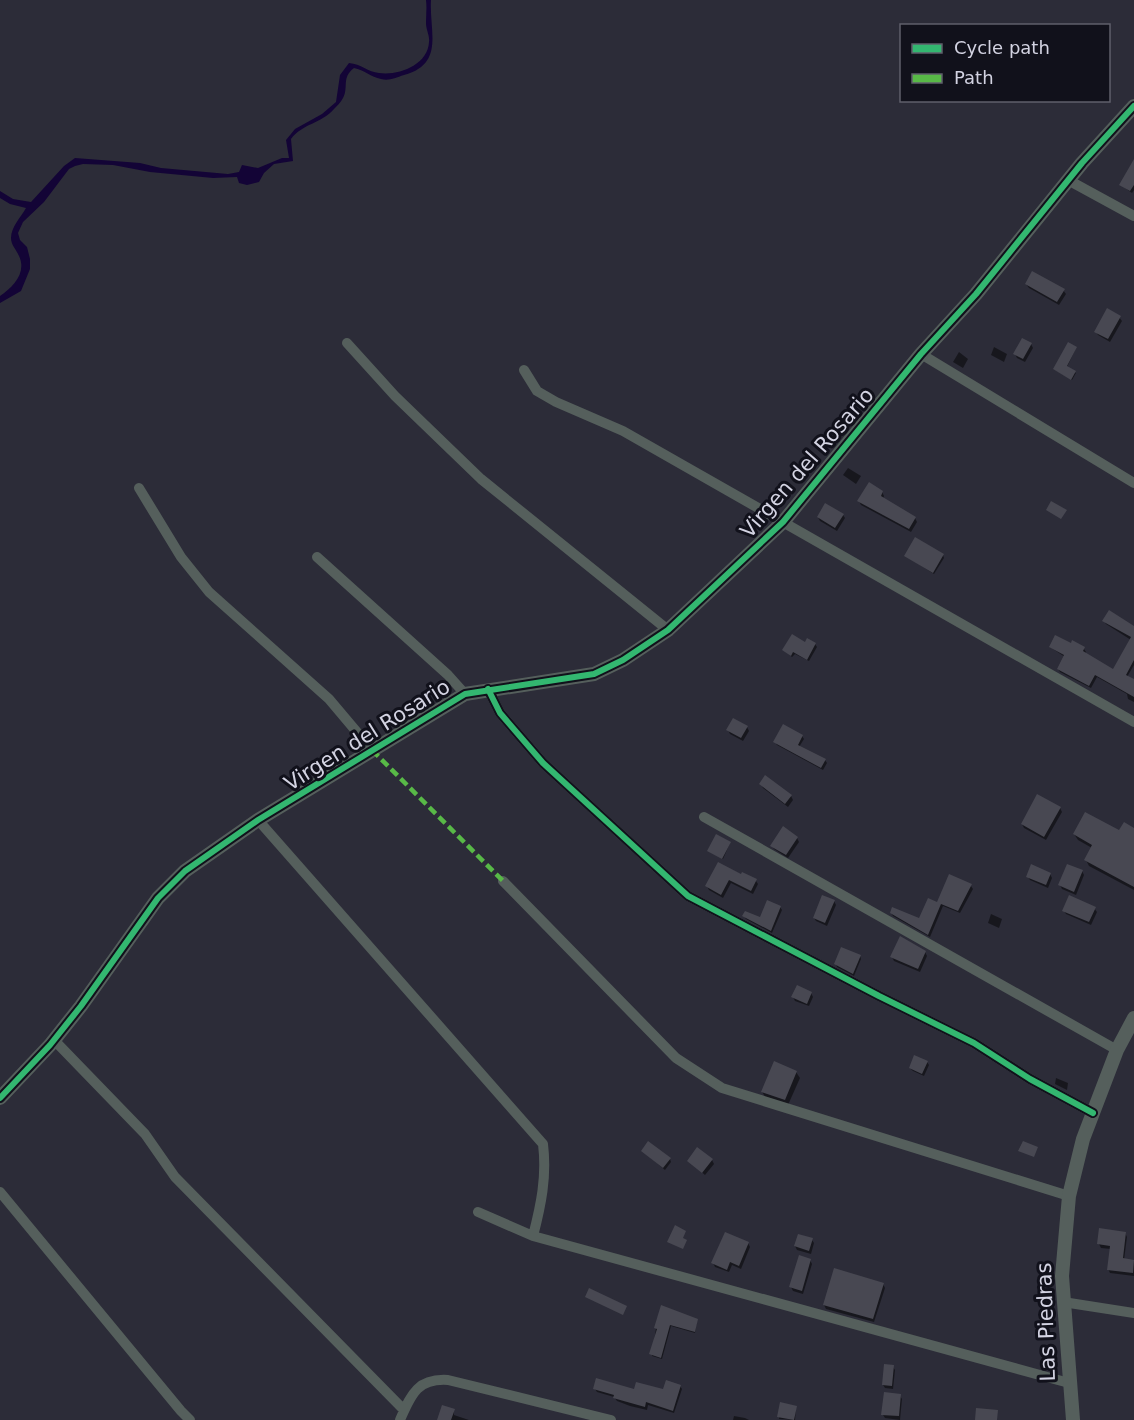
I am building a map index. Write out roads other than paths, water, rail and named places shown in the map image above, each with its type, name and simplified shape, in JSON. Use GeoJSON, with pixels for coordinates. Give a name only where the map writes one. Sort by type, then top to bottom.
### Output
{"type":"FeatureCollection","features":[{"type":"Feature","properties":{"kind":"street","name":"Virgen del Rosario"},"geometry":{"type":"LineString","coordinates":[[0,1098],[54,1040],[158,898],[185,871],[258,820],[465,694],[594,674],[623,660],[668,630],[783,522],[921,354],[976,294],[1068,180],[1133,109]]}},
{"type":"Feature","properties":{"kind":"street"},"geometry":{"type":"LineString","coordinates":[[1068,180],[1134,216]]}},
{"type":"Feature","properties":{"kind":"street"},"geometry":{"type":"LineString","coordinates":[[347,343],[395,396],[481,479],[668,630]]}},
{"type":"Feature","properties":{"kind":"street"},"geometry":{"type":"LineString","coordinates":[[921,354],[1134,483]]}},
{"type":"Feature","properties":{"kind":"street"},"geometry":{"type":"LineString","coordinates":[[524,370],[537,391],[556,402],[623,431],[1134,722]]}},
{"type":"Feature","properties":{"kind":"street"},"geometry":{"type":"LineString","coordinates":[[139,488],[181,557],[209,592],[329,699],[372,750]]}},
{"type":"Feature","properties":{"kind":"street"},"geometry":{"type":"LineString","coordinates":[[318,557],[465,694]]}},
{"type":"Feature","properties":{"kind":"street"},"geometry":{"type":"LineString","coordinates":[[488,689],[500,713],[543,763],[688,896],[879,996],[974,1042],[1030,1079],[1093,1113]]}},
{"type":"Feature","properties":{"kind":"street"},"geometry":{"type":"LineString","coordinates":[[704,817],[1117,1050]]}},
{"type":"Feature","properties":{"kind":"street"},"geometry":{"type":"LineString","coordinates":[[258,820],[543,1144],[546,1166],[542,1200],[533,1236]]}},
{"type":"Feature","properties":{"kind":"street"},"geometry":{"type":"LineString","coordinates":[[502,880],[676,1058],[723,1088],[1069,1196]]}},
{"type":"Feature","properties":{"kind":"street","name":"Las Piedras"},"geometry":{"type":"LineString","coordinates":[[1073,1420],[1062,1276],[1069,1196],[1083,1139],[1117,1050],[1134,1018]]}},
{"type":"Feature","properties":{"kind":"street"},"geometry":{"type":"LineString","coordinates":[[54,1040],[146,1134],[175,1177],[402,1415],[412,1394],[424,1383],[437,1379],[611,1420]]}},
{"type":"Feature","properties":{"kind":"street"},"geometry":{"type":"LineString","coordinates":[[0,1192],[190,1420]]}},
{"type":"Feature","properties":{"kind":"street"},"geometry":{"type":"LineString","coordinates":[[478,1212],[533,1236],[1069,1383]]}},
{"type":"Feature","properties":{"kind":"street"},"geometry":{"type":"LineString","coordinates":[[1063,1302],[1134,1313]]}}]}
